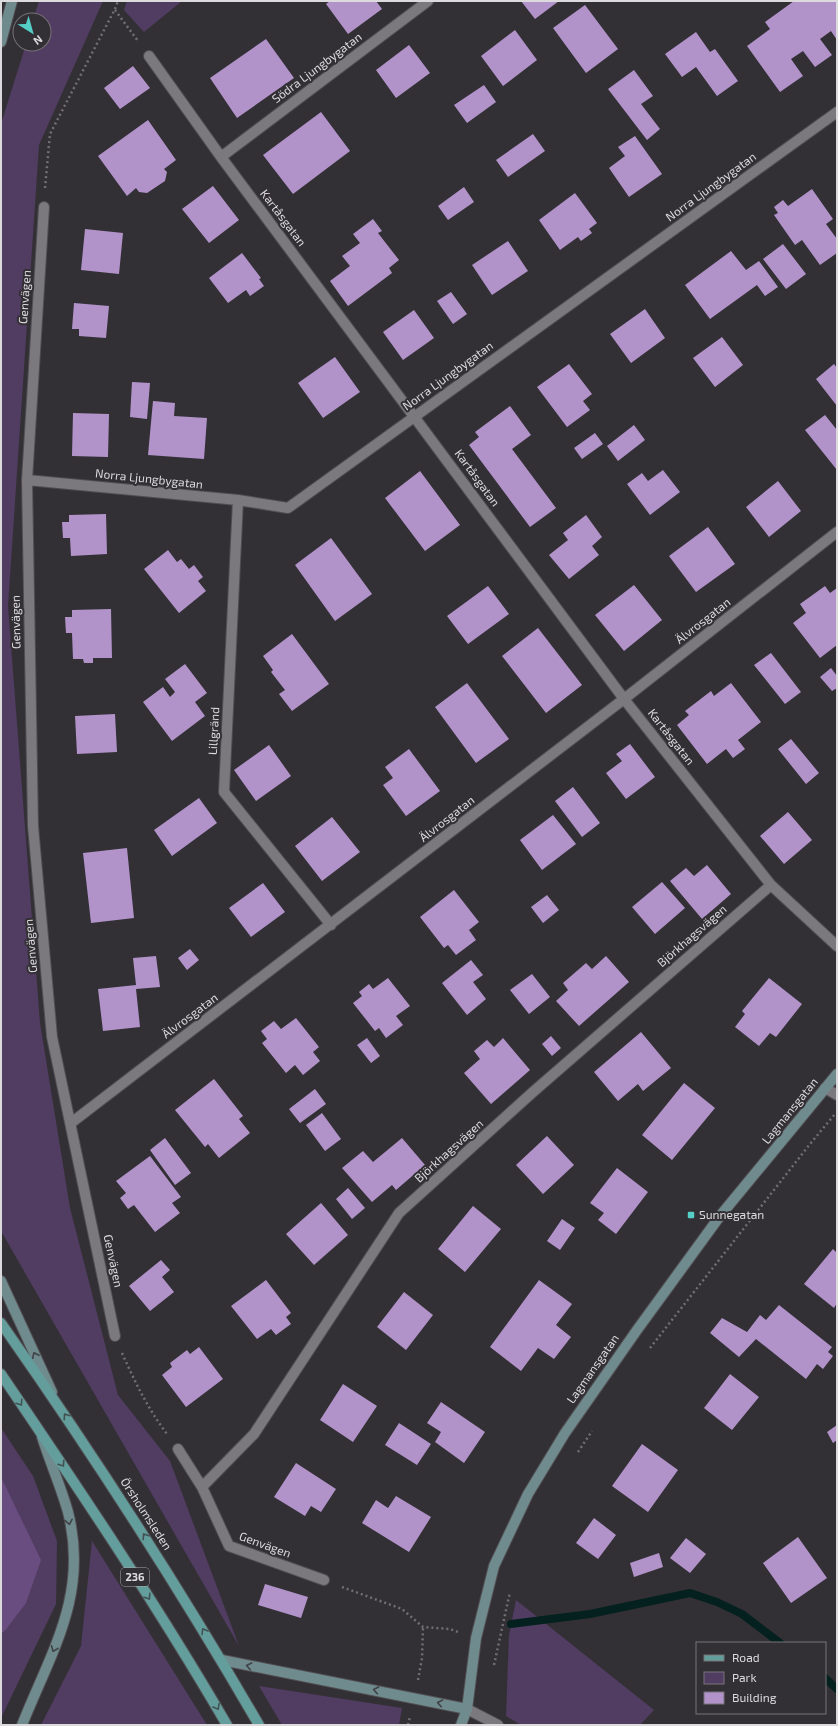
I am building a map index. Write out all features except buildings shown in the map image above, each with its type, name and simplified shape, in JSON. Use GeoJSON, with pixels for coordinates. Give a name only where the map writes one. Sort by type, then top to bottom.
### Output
{"type":"FeatureCollection","features":[{"type":"Feature","properties":{"kind":"main road","name":"Örsholmsleden"},"geometry":{"type":"LineString","coordinates":[[1,1323],[57,1403],[166,1569],[222,1660],[259,1725]]}},
{"type":"Feature","properties":{"kind":"main road","name":"236"},"geometry":{"type":"LineString","coordinates":[[1,1374],[129,1566],[202,1681],[227,1725]]}},
{"type":"Feature","properties":{"kind":"street"},"geometry":{"type":"LineString","coordinates":[[1,42],[12,1]]}},
{"type":"Feature","properties":{"kind":"street","name":"Södra Ljungbygatan"},"geometry":{"type":"LineString","coordinates":[[221,157],[428,1]]}},
{"type":"Feature","properties":{"kind":"street","name":"Kartåsgatan"},"geometry":{"type":"LineString","coordinates":[[149,56],[221,157],[624,699],[771,885],[837,946]]}},
{"type":"Feature","properties":{"kind":"street","name":"Norra Ljungbygatan"},"geometry":{"type":"LineString","coordinates":[[26,480],[238,500],[288,508],[837,112]]}},
{"type":"Feature","properties":{"kind":"street","name":"Genvägen"},"geometry":{"type":"LineString","coordinates":[[44,207],[26,480],[33,826],[52,1037],[115,1336]]}},
{"type":"Feature","properties":{"kind":"street","name":"Lillgränd"},"geometry":{"type":"LineString","coordinates":[[238,500],[224,792],[331,925]]}},
{"type":"Feature","properties":{"kind":"street","name":"Älvrosgatan"},"geometry":{"type":"LineString","coordinates":[[71,1124],[624,699],[837,532]]}},
{"type":"Feature","properties":{"kind":"street","name":"Björkhagsvägen"},"geometry":{"type":"LineString","coordinates":[[202,1486],[254,1434],[399,1213],[533,1092],[771,885]]}},
{"type":"Feature","properties":{"kind":"street","name":"Lagmansgatan"},"geometry":{"type":"LineString","coordinates":[[461,1725],[466,1709],[476,1638],[494,1566],[528,1494],[565,1432],[646,1317],[720,1216],[837,1074]]}},
{"type":"Feature","properties":{"kind":"street"},"geometry":{"type":"LineString","coordinates":[[825,1088],[837,1095]]}},
{"type":"Feature","properties":{"kind":"street"},"geometry":{"type":"LineString","coordinates":[[1,1281],[57,1403]]}},
{"type":"Feature","properties":{"kind":"street"},"geometry":{"type":"LineString","coordinates":[[22,1725],[64,1625],[69,1608],[73,1580],[74,1546],[68,1512],[40,1432]]}},
{"type":"Feature","properties":{"kind":"street","name":"Genvägen"},"geometry":{"type":"LineString","coordinates":[[178,1449],[202,1486],[230,1546],[324,1580]]}},
{"type":"Feature","properties":{"kind":"street"},"geometry":{"type":"LineString","coordinates":[[222,1660],[466,1709],[498,1725]]}},
{"type":"Feature","properties":{"kind":"path"},"geometry":{"type":"LineString","coordinates":[[44,207],[50,134],[118,1]]}},
{"type":"Feature","properties":{"kind":"path"},"geometry":{"type":"LineString","coordinates":[[115,9],[149,56]]}},
{"type":"Feature","properties":{"kind":"path"},"geometry":{"type":"LineString","coordinates":[[650,1349],[810,1144],[837,1112]]}},
{"type":"Feature","properties":{"kind":"path"},"geometry":{"type":"LineString","coordinates":[[115,1336],[134,1380],[152,1414],[178,1449]]}},
{"type":"Feature","properties":{"kind":"path"},"geometry":{"type":"LineString","coordinates":[[577,1454],[595,1427]]}},
{"type":"Feature","properties":{"kind":"path"},"geometry":{"type":"LineString","coordinates":[[324,1580],[402,1609],[423,1627],[422,1658],[408,1725]]}},
{"type":"Feature","properties":{"kind":"path"},"geometry":{"type":"LineString","coordinates":[[493,1668],[511,1586]]}},
{"type":"Feature","properties":{"kind":"green space"},"geometry":{"type":"Polygon","coordinates":[[[39,1],[103,1],[39,145],[8,606],[40,1023],[70,1208],[118,1395],[170,1461],[239,1646],[1,1231],[1,124],[24,52],[52,52],[52,12],[36,12],[39,1]]]}},
{"type":"Feature","properties":{"kind":"green space"},"geometry":{"type":"Polygon","coordinates":[[[127,1],[182,1],[144,32],[124,10],[127,1]]]}},
{"type":"Feature","properties":{"kind":"green space"},"geometry":{"type":"Polygon","coordinates":[[[1,1428],[33,1476],[57,1541],[56,1604],[1,1718],[1,1632],[5,1632],[1,1428]]]}},
{"type":"Feature","properties":{"kind":"green space"},"geometry":{"type":"Polygon","coordinates":[[[92,1541],[207,1725],[41,1725],[81,1646],[92,1541]]]}},
{"type":"Feature","properties":{"kind":"green space"},"geometry":{"type":"Polygon","coordinates":[[[516,1600],[654,1710],[640,1725],[521,1725],[506,1716],[509,1635],[516,1600]]]}},
{"type":"Feature","properties":{"kind":"green space"},"geometry":{"type":"Polygon","coordinates":[[[259,1686],[402,1708],[399,1725],[282,1725],[259,1686]]]}},
{"type":"Feature","properties":{"kind":"shaded area"},"geometry":{"type":"Polygon","coordinates":[[[1,1477],[41,1560],[26,1603],[4,1632],[1,1632],[1,1477]]]}},
{"type":"Feature","properties":{"kind":"waterway"},"geometry":{"type":"LineString","coordinates":[[511,1624],[590,1614],[690,1593],[717,1602],[742,1614],[779,1642]]}},
{"type":"Feature","properties":{"kind":"waterway"},"geometry":{"type":"LineString","coordinates":[[826,1679],[837,1689]]}},
{"type":"Feature","properties":{"kind":"place","name":"Sunnegatan"},"geometry":{"type":"Point","coordinates":[691,1215]}}]}
